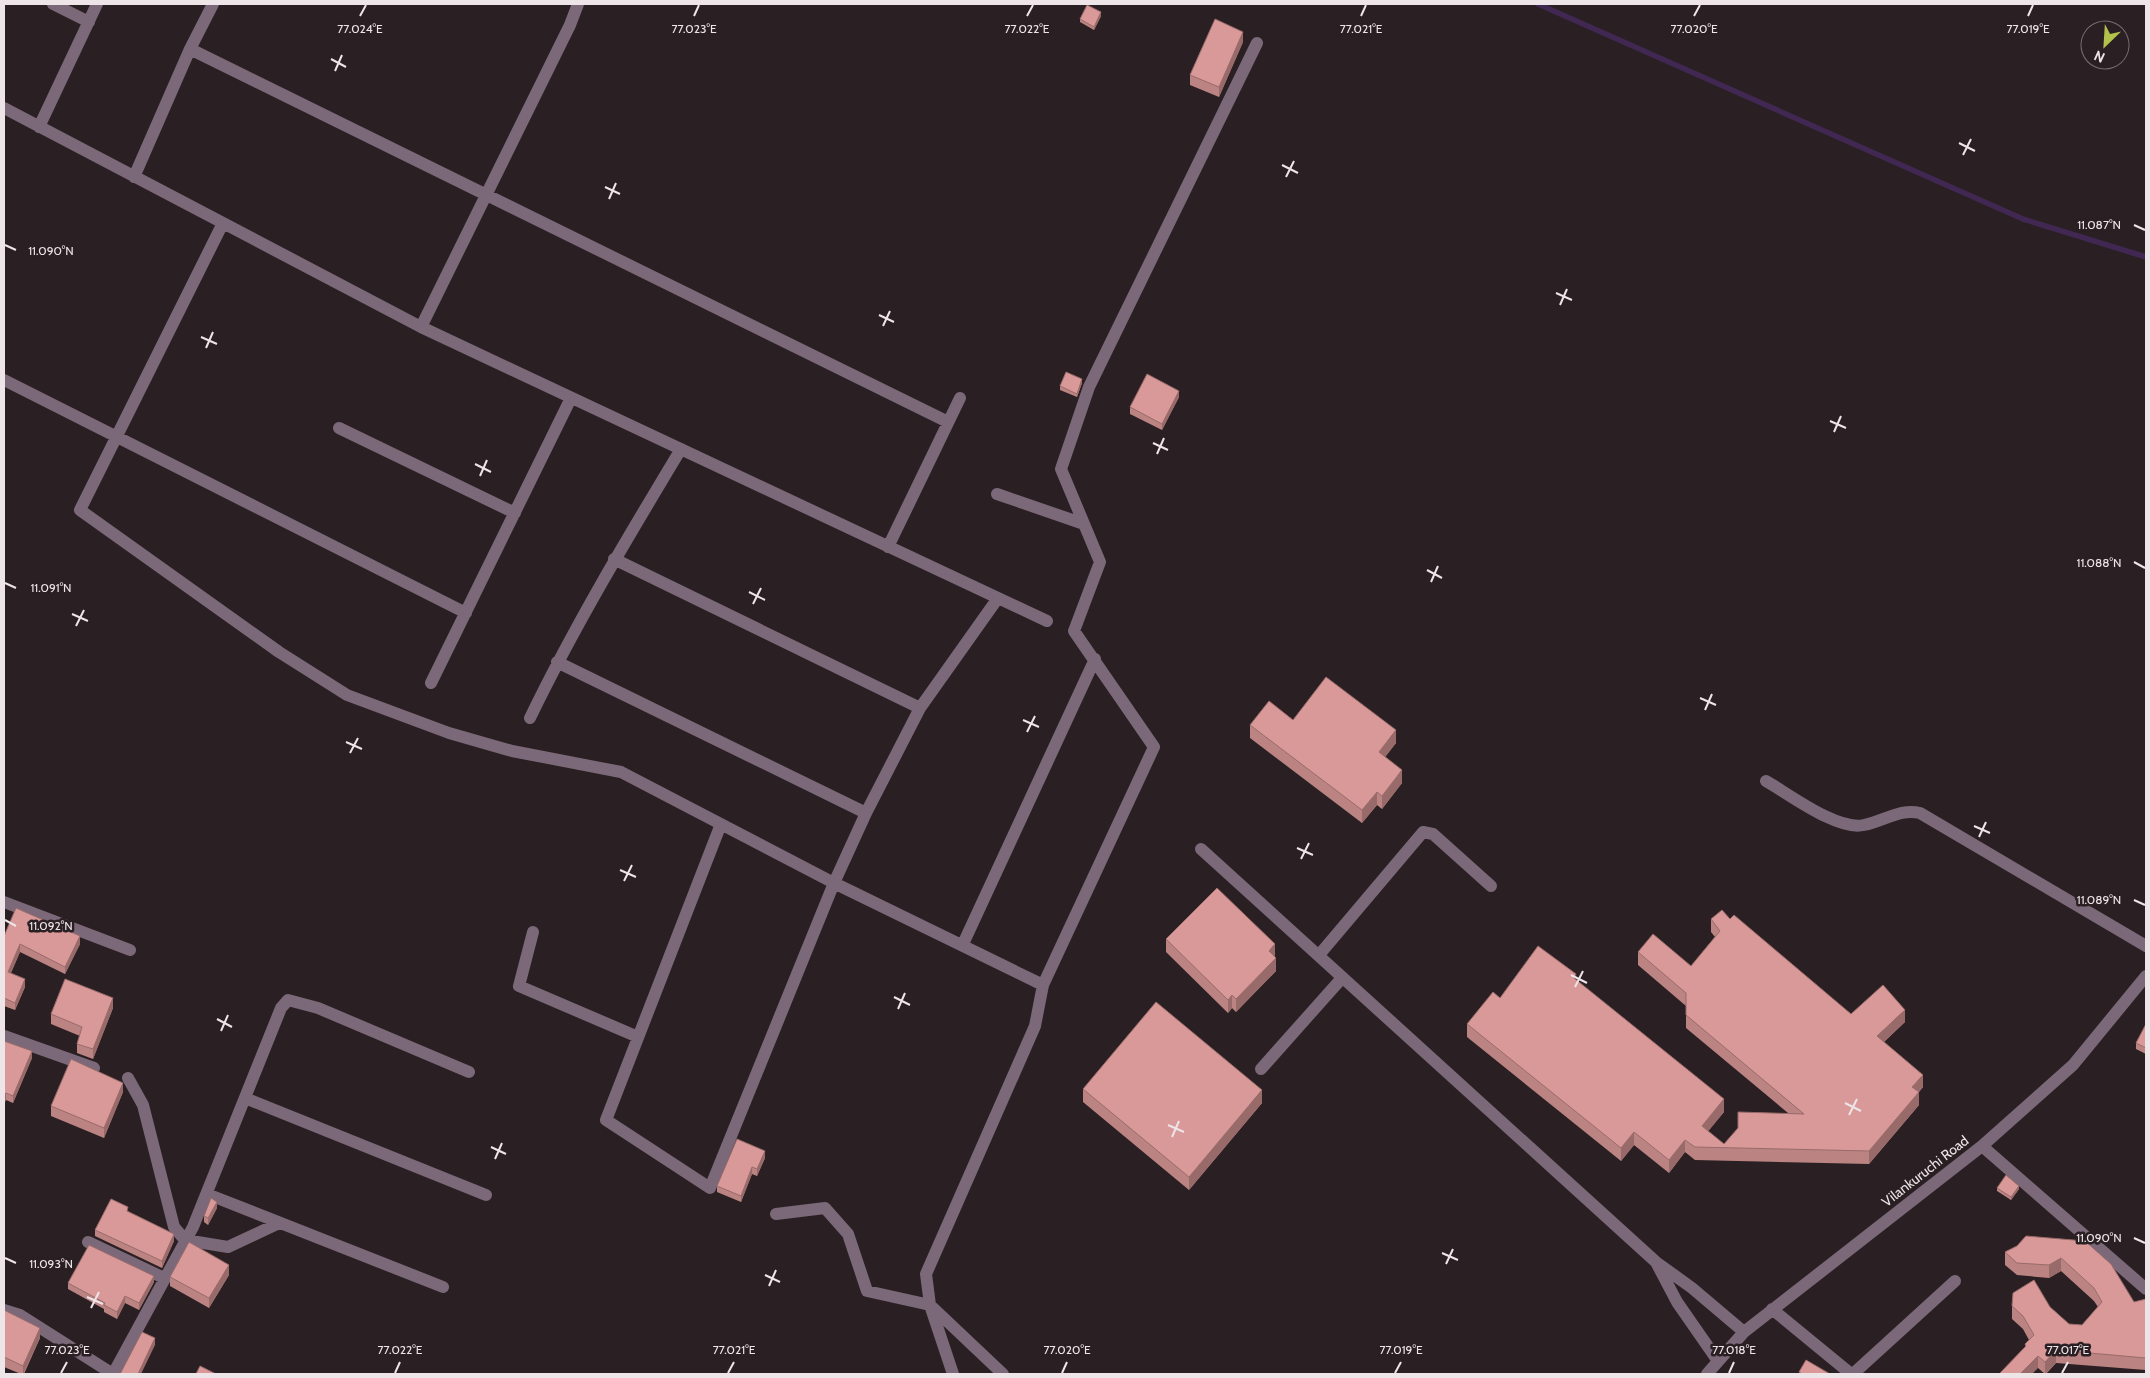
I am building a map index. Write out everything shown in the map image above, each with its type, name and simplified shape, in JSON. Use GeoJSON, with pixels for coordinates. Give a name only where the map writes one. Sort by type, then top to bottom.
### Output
{"type":"FeatureCollection","features":[{"type":"Feature","properties":{"kind":"street"},"geometry":{"type":"LineString","coordinates":[[53,4],[89,22]]}},
{"type":"Feature","properties":{"kind":"street"},"geometry":{"type":"LineString","coordinates":[[39,127],[97,4]]}},
{"type":"Feature","properties":{"kind":"street"},"geometry":{"type":"LineString","coordinates":[[134,177],[190,49],[213,4]]}},
{"type":"Feature","properties":{"kind":"street"},"geometry":{"type":"LineString","coordinates":[[422,327],[570,25],[578,4]]}},
{"type":"Feature","properties":{"kind":"street"},"geometry":{"type":"LineString","coordinates":[[953,1374],[930,1305],[926,1274],[1034,1026],[1044,985],[1154,747],[1074,630],[1100,562],[1061,469],[1089,387],[1257,43]]}},
{"type":"Feature","properties":{"kind":"street"},"geometry":{"type":"LineString","coordinates":[[190,49],[948,422]]}},
{"type":"Feature","properties":{"kind":"street"},"geometry":{"type":"LineString","coordinates":[[4,108],[422,327],[1047,622]]}},
{"type":"Feature","properties":{"kind":"street"},"geometry":{"type":"LineString","coordinates":[[223,223],[80,510],[278,652],[347,695],[449,733],[512,751],[622,772],[834,883],[1044,985]]}},
{"type":"Feature","properties":{"kind":"street"},"geometry":{"type":"LineString","coordinates":[[4,380],[466,613]]}},
{"type":"Feature","properties":{"kind":"street"},"geometry":{"type":"LineString","coordinates":[[431,683],[571,398]]}},
{"type":"Feature","properties":{"kind":"street"},"geometry":{"type":"LineString","coordinates":[[888,547],[960,398]]}},
{"type":"Feature","properties":{"kind":"street"},"geometry":{"type":"LineString","coordinates":[[339,428],[515,513]]}},
{"type":"Feature","properties":{"kind":"street"},"geometry":{"type":"LineString","coordinates":[[530,718],[557,662],[614,559],[681,449]]}},
{"type":"Feature","properties":{"kind":"street"},"geometry":{"type":"LineString","coordinates":[[997,494],[1084,524]]}},
{"type":"Feature","properties":{"kind":"street"},"geometry":{"type":"LineString","coordinates":[[614,559],[920,708]]}},
{"type":"Feature","properties":{"kind":"street"},"geometry":{"type":"LineString","coordinates":[[721,824],[606,1120],[710,1188],[834,883],[866,813],[920,708],[998,598]]}},
{"type":"Feature","properties":{"kind":"street"},"geometry":{"type":"LineString","coordinates":[[963,944],[1095,659]]}},
{"type":"Feature","properties":{"kind":"street"},"geometry":{"type":"LineString","coordinates":[[557,662],[866,813]]}},
{"type":"Feature","properties":{"kind":"street"},"geometry":{"type":"LineString","coordinates":[[1766,781],[1824,815],[1847,824],[1863,825],[1910,810],[1920,813],[2146,946]]}},
{"type":"Feature","properties":{"kind":"street"},"geometry":{"type":"LineString","coordinates":[[1319,955],[1423,832],[1433,834],[1491,886]]}},
{"type":"Feature","properties":{"kind":"street"},"geometry":{"type":"LineString","coordinates":[[1201,849],[1656,1262],[1692,1288],[1744,1332]]}},
{"type":"Feature","properties":{"kind":"street"},"geometry":{"type":"LineString","coordinates":[[4,902],[130,950]]}},
{"type":"Feature","properties":{"kind":"street"},"geometry":{"type":"LineString","coordinates":[[533,932],[520,986],[638,1036]]}},
{"type":"Feature","properties":{"kind":"street","name":"Vilankuruchi Road"},"geometry":{"type":"LineString","coordinates":[[1708,1374],[1744,1332],[1982,1146],[2073,1065],[2146,976]]}},
{"type":"Feature","properties":{"kind":"street"},"geometry":{"type":"LineString","coordinates":[[1261,1069],[1342,978]]}},
{"type":"Feature","properties":{"kind":"street"},"geometry":{"type":"LineString","coordinates":[[4,1310],[20,1315],[113,1374],[185,1240],[207,1194],[281,1008],[288,1000],[318,1008],[470,1072]]}},
{"type":"Feature","properties":{"kind":"street"},"geometry":{"type":"LineString","coordinates":[[4,1036],[94,1068]]}},
{"type":"Feature","properties":{"kind":"street"},"geometry":{"type":"LineString","coordinates":[[128,1078],[143,1105],[174,1227],[185,1240],[228,1247],[279,1222]]}},
{"type":"Feature","properties":{"kind":"street"},"geometry":{"type":"LineString","coordinates":[[245,1098],[486,1195]]}},
{"type":"Feature","properties":{"kind":"street"},"geometry":{"type":"LineString","coordinates":[[1982,1146],[2146,1289]]}},
{"type":"Feature","properties":{"kind":"street"},"geometry":{"type":"LineString","coordinates":[[207,1194],[443,1288]]}},
{"type":"Feature","properties":{"kind":"street"},"geometry":{"type":"LineString","coordinates":[[776,1214],[825,1208],[848,1234],[867,1291],[930,1305],[1003,1374]]}},
{"type":"Feature","properties":{"kind":"street"},"geometry":{"type":"LineString","coordinates":[[88,1242],[164,1278]]}},
{"type":"Feature","properties":{"kind":"street"},"geometry":{"type":"LineString","coordinates":[[1656,1262],[1677,1302],[1718,1362]]}},
{"type":"Feature","properties":{"kind":"street"},"geometry":{"type":"LineString","coordinates":[[1772,1309],[1852,1374],[1955,1281]]}},
{"type":"Feature","properties":{"kind":"building"},"geometry":{"type":"Polygon","coordinates":[[[1087,5],[1101,12],[1094,27],[1080,19],[1087,5]]]}},
{"type":"Feature","properties":{"kind":"building"},"geometry":{"type":"Polygon","coordinates":[[[1215,19],[1243,32],[1219,87],[1190,75],[1215,19]]]}},
{"type":"Feature","properties":{"kind":"building"},"geometry":{"type":"Polygon","coordinates":[[[1066,372],[1082,379],[1077,394],[1060,386],[1066,372]]]}},
{"type":"Feature","properties":{"kind":"building"},"geometry":{"type":"Polygon","coordinates":[[[1147,374],[1179,391],[1162,424],[1130,407],[1147,374]]]}},
{"type":"Feature","properties":{"kind":"building"},"geometry":{"type":"Polygon","coordinates":[[[1326,677],[1396,730],[1379,752],[1402,770],[1382,796],[1377,792],[1362,810],[1250,725],[1269,701],[1293,720],[1326,677]]]}},
{"type":"Feature","properties":{"kind":"building"},"geometry":{"type":"Polygon","coordinates":[[[1217,888],[1275,944],[1269,951],[1276,958],[1236,999],[1232,995],[1228,1000],[1166,939],[1217,888]]]}},
{"type":"Feature","properties":{"kind":"building"},"geometry":{"type":"Polygon","coordinates":[[[16,908],[80,936],[65,967],[20,944],[8,972],[25,979],[15,1003],[4,998],[4,936],[16,908]]]}},
{"type":"Feature","properties":{"kind":"building"},"geometry":{"type":"Polygon","coordinates":[[[1722,910],[1730,919],[1734,915],[1851,1014],[1883,985],[1905,1010],[1877,1036],[1923,1075],[1912,1087],[1919,1092],[1869,1151],[1695,1147],[1685,1140],[1669,1160],[1634,1132],[1621,1148],[1467,1024],[1493,992],[1500,998],[1538,946],[1576,974],[1574,978],[1724,1099],[1702,1126],[1724,1144],[1738,1128],[1738,1112],[1804,1114],[1686,1015],[1686,993],[1638,952],[1653,934],[1691,966],[1720,931],[1711,919],[1722,910]]]}},
{"type":"Feature","properties":{"kind":"building"},"geometry":{"type":"Polygon","coordinates":[[[65,979],[113,998],[93,1049],[77,1044],[82,1027],[51,1014],[65,979]]]}},
{"type":"Feature","properties":{"kind":"building"},"geometry":{"type":"Polygon","coordinates":[[[1156,1002],[1262,1090],[1189,1177],[1083,1089],[1156,1002]]]}},
{"type":"Feature","properties":{"kind":"building"},"geometry":{"type":"Polygon","coordinates":[[[2146,1024],[2146,1048],[2136,1043],[2146,1024]]]}},
{"type":"Feature","properties":{"kind":"building"},"geometry":{"type":"Polygon","coordinates":[[[4,1041],[32,1051],[13,1096],[6,1093],[4,1099],[4,1041]]]}},
{"type":"Feature","properties":{"kind":"building"},"geometry":{"type":"Polygon","coordinates":[[[71,1059],[123,1083],[104,1128],[51,1106],[71,1059]]]}},
{"type":"Feature","properties":{"kind":"building"},"geometry":{"type":"Polygon","coordinates":[[[737,1139],[765,1151],[757,1169],[752,1167],[741,1196],[717,1186],[737,1139]]]}},
{"type":"Feature","properties":{"kind":"building"},"geometry":{"type":"Polygon","coordinates":[[[2006,1175],[2019,1186],[2011,1197],[1997,1188],[2006,1175]]]}},
{"type":"Feature","properties":{"kind":"building"},"geometry":{"type":"Polygon","coordinates":[[[211,1198],[217,1202],[208,1218],[204,1216],[211,1198]]]}},
{"type":"Feature","properties":{"kind":"building"},"geometry":{"type":"Polygon","coordinates":[[[111,1199],[128,1207],[127,1211],[174,1234],[162,1261],[95,1230],[111,1199]]]}},
{"type":"Feature","properties":{"kind":"building"},"geometry":{"type":"Polygon","coordinates":[[[2026,1236],[2085,1241],[2111,1264],[2134,1302],[2146,1299],[2146,1358],[2056,1350],[2045,1362],[2038,1356],[2020,1374],[1999,1374],[2034,1335],[2023,1316],[2012,1306],[2013,1293],[2034,1280],[2050,1307],[2069,1324],[2082,1325],[2102,1302],[2094,1288],[2061,1258],[2049,1265],[2017,1263],[2005,1252],[2017,1246],[2026,1236]]]}},
{"type":"Feature","properties":{"kind":"building"},"geometry":{"type":"Polygon","coordinates":[[[189,1242],[229,1265],[209,1298],[170,1277],[189,1242]]]}},
{"type":"Feature","properties":{"kind":"building"},"geometry":{"type":"Polygon","coordinates":[[[89,1245],[154,1276],[139,1303],[125,1296],[117,1312],[104,1305],[105,1303],[68,1283],[89,1245]]]}},
{"type":"Feature","properties":{"kind":"building"},"geometry":{"type":"Polygon","coordinates":[[[4,1310],[40,1328],[23,1366],[4,1357],[4,1310]]]}},
{"type":"Feature","properties":{"kind":"building"},"geometry":{"type":"Polygon","coordinates":[[[142,1332],[155,1338],[138,1374],[120,1374],[142,1332]]]}},
{"type":"Feature","properties":{"kind":"building"},"geometry":{"type":"Polygon","coordinates":[[[1806,1360],[1830,1374],[1802,1374],[1799,1372],[1806,1360]]]}},
{"type":"Feature","properties":{"kind":"building"},"geometry":{"type":"Polygon","coordinates":[[[200,1366],[216,1374],[196,1374],[200,1366]]]}},
{"type":"Feature","properties":{"kind":"waterway"},"geometry":{"type":"LineString","coordinates":[[1538,4],[2023,219],[2146,257]]}}]}
